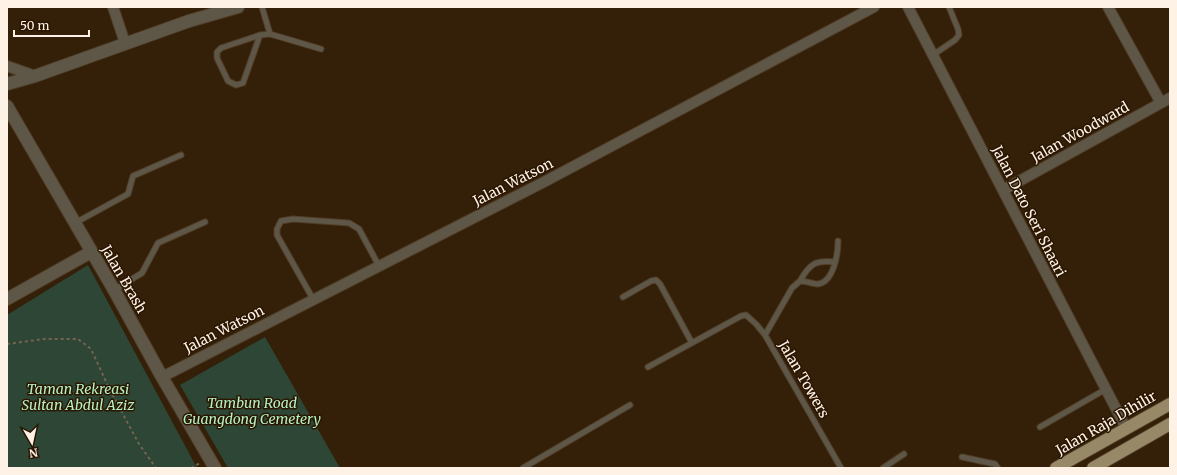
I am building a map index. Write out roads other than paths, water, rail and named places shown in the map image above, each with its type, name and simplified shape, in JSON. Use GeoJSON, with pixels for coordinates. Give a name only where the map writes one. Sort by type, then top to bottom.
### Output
{"type":"FeatureCollection","features":[{"type":"Feature","properties":{"kind":"main road","name":"Jalan Raja Dihilir"},"geometry":{"type":"LineString","coordinates":[[1056,468],[1170,404]]}},
{"type":"Feature","properties":{"kind":"main road"},"geometry":{"type":"LineString","coordinates":[[1093,468],[1170,424]]}},
{"type":"Feature","properties":{"kind":"street"},"geometry":{"type":"LineString","coordinates":[[113,7],[125,43]]}},
{"type":"Feature","properties":{"kind":"street"},"geometry":{"type":"LineString","coordinates":[[7,84],[35,76],[189,21],[238,7]]}},
{"type":"Feature","properties":{"kind":"street","name":"Jalan Watson"},"geometry":{"type":"LineString","coordinates":[[162,377],[542,183],[874,7]]}},
{"type":"Feature","properties":{"kind":"street","name":"Jalan Dato Seri Shaari"},"geometry":{"type":"LineString","coordinates":[[908,7],[1126,428]]}},
{"type":"Feature","properties":{"kind":"street"},"geometry":{"type":"LineString","coordinates":[[1108,7],[1160,103]]}},
{"type":"Feature","properties":{"kind":"street"},"geometry":{"type":"LineString","coordinates":[[7,66],[35,76]]}},
{"type":"Feature","properties":{"kind":"street","name":"Jalan Woodward"},"geometry":{"type":"LineString","coordinates":[[1003,190],[1170,98]]}},
{"type":"Feature","properties":{"kind":"street","name":"Jalan Brash"},"geometry":{"type":"LineString","coordinates":[[7,106],[215,468]]}},
{"type":"Feature","properties":{"kind":"street"},"geometry":{"type":"LineString","coordinates":[[7,299],[91,252]]}},
{"type":"Feature","properties":{"kind":"lane"},"geometry":{"type":"LineString","coordinates":[[262,7],[270,34]]}},
{"type":"Feature","properties":{"kind":"lane"},"geometry":{"type":"LineString","coordinates":[[933,55],[955,40],[959,35],[958,28],[949,7]]}},
{"type":"Feature","properties":{"kind":"lane"},"geometry":{"type":"LineString","coordinates":[[260,35],[243,83],[236,85],[228,81],[217,58],[217,52],[221,48],[260,35],[270,34],[320,50]]}},
{"type":"Feature","properties":{"kind":"lane"},"geometry":{"type":"LineString","coordinates":[[75,223],[128,194],[133,176],[181,155]]}},
{"type":"Feature","properties":{"kind":"lane"},"geometry":{"type":"LineString","coordinates":[[313,300],[277,235],[277,229],[282,221],[293,219],[349,223],[358,229],[379,266]]}},
{"type":"Feature","properties":{"kind":"lane"},"geometry":{"type":"LineString","coordinates":[[114,290],[142,273],[158,244],[205,222]]}},
{"type":"Feature","properties":{"kind":"lane"},"geometry":{"type":"LineString","coordinates":[[800,281],[818,284],[824,282],[831,275],[838,250],[838,241]]}},
{"type":"Feature","properties":{"kind":"lane","name":"Jalan Towers"},"geometry":{"type":"LineString","coordinates":[[835,262],[818,261],[812,264],[800,281],[792,288],[765,336],[842,468]]}},
{"type":"Feature","properties":{"kind":"lane"},"geometry":{"type":"LineString","coordinates":[[623,297],[651,281],[656,280],[660,284],[692,343]]}},
{"type":"Feature","properties":{"kind":"lane"},"geometry":{"type":"LineString","coordinates":[[648,367],[741,316],[746,315],[756,324],[765,336]]}},
{"type":"Feature","properties":{"kind":"lane"},"geometry":{"type":"LineString","coordinates":[[1040,427],[1106,389]]}},
{"type":"Feature","properties":{"kind":"lane"},"geometry":{"type":"LineString","coordinates":[[522,468],[630,405]]}},
{"type":"Feature","properties":{"kind":"lane"},"geometry":{"type":"LineString","coordinates":[[883,468],[904,454]]}},
{"type":"Feature","properties":{"kind":"lane"},"geometry":{"type":"LineString","coordinates":[[962,456],[995,464],[998,468]]}},
{"type":"Feature","properties":{"kind":"park label","name":"Taman Rekreasi Sultan Abdul Aziz"},"geometry":{"type":"Point","coordinates":[78,398]}},
{"type":"Feature","properties":{"kind":"park label","name":"Tambun Road Guangdong Cemetery"},"geometry":{"type":"Point","coordinates":[252,412]}}]}
